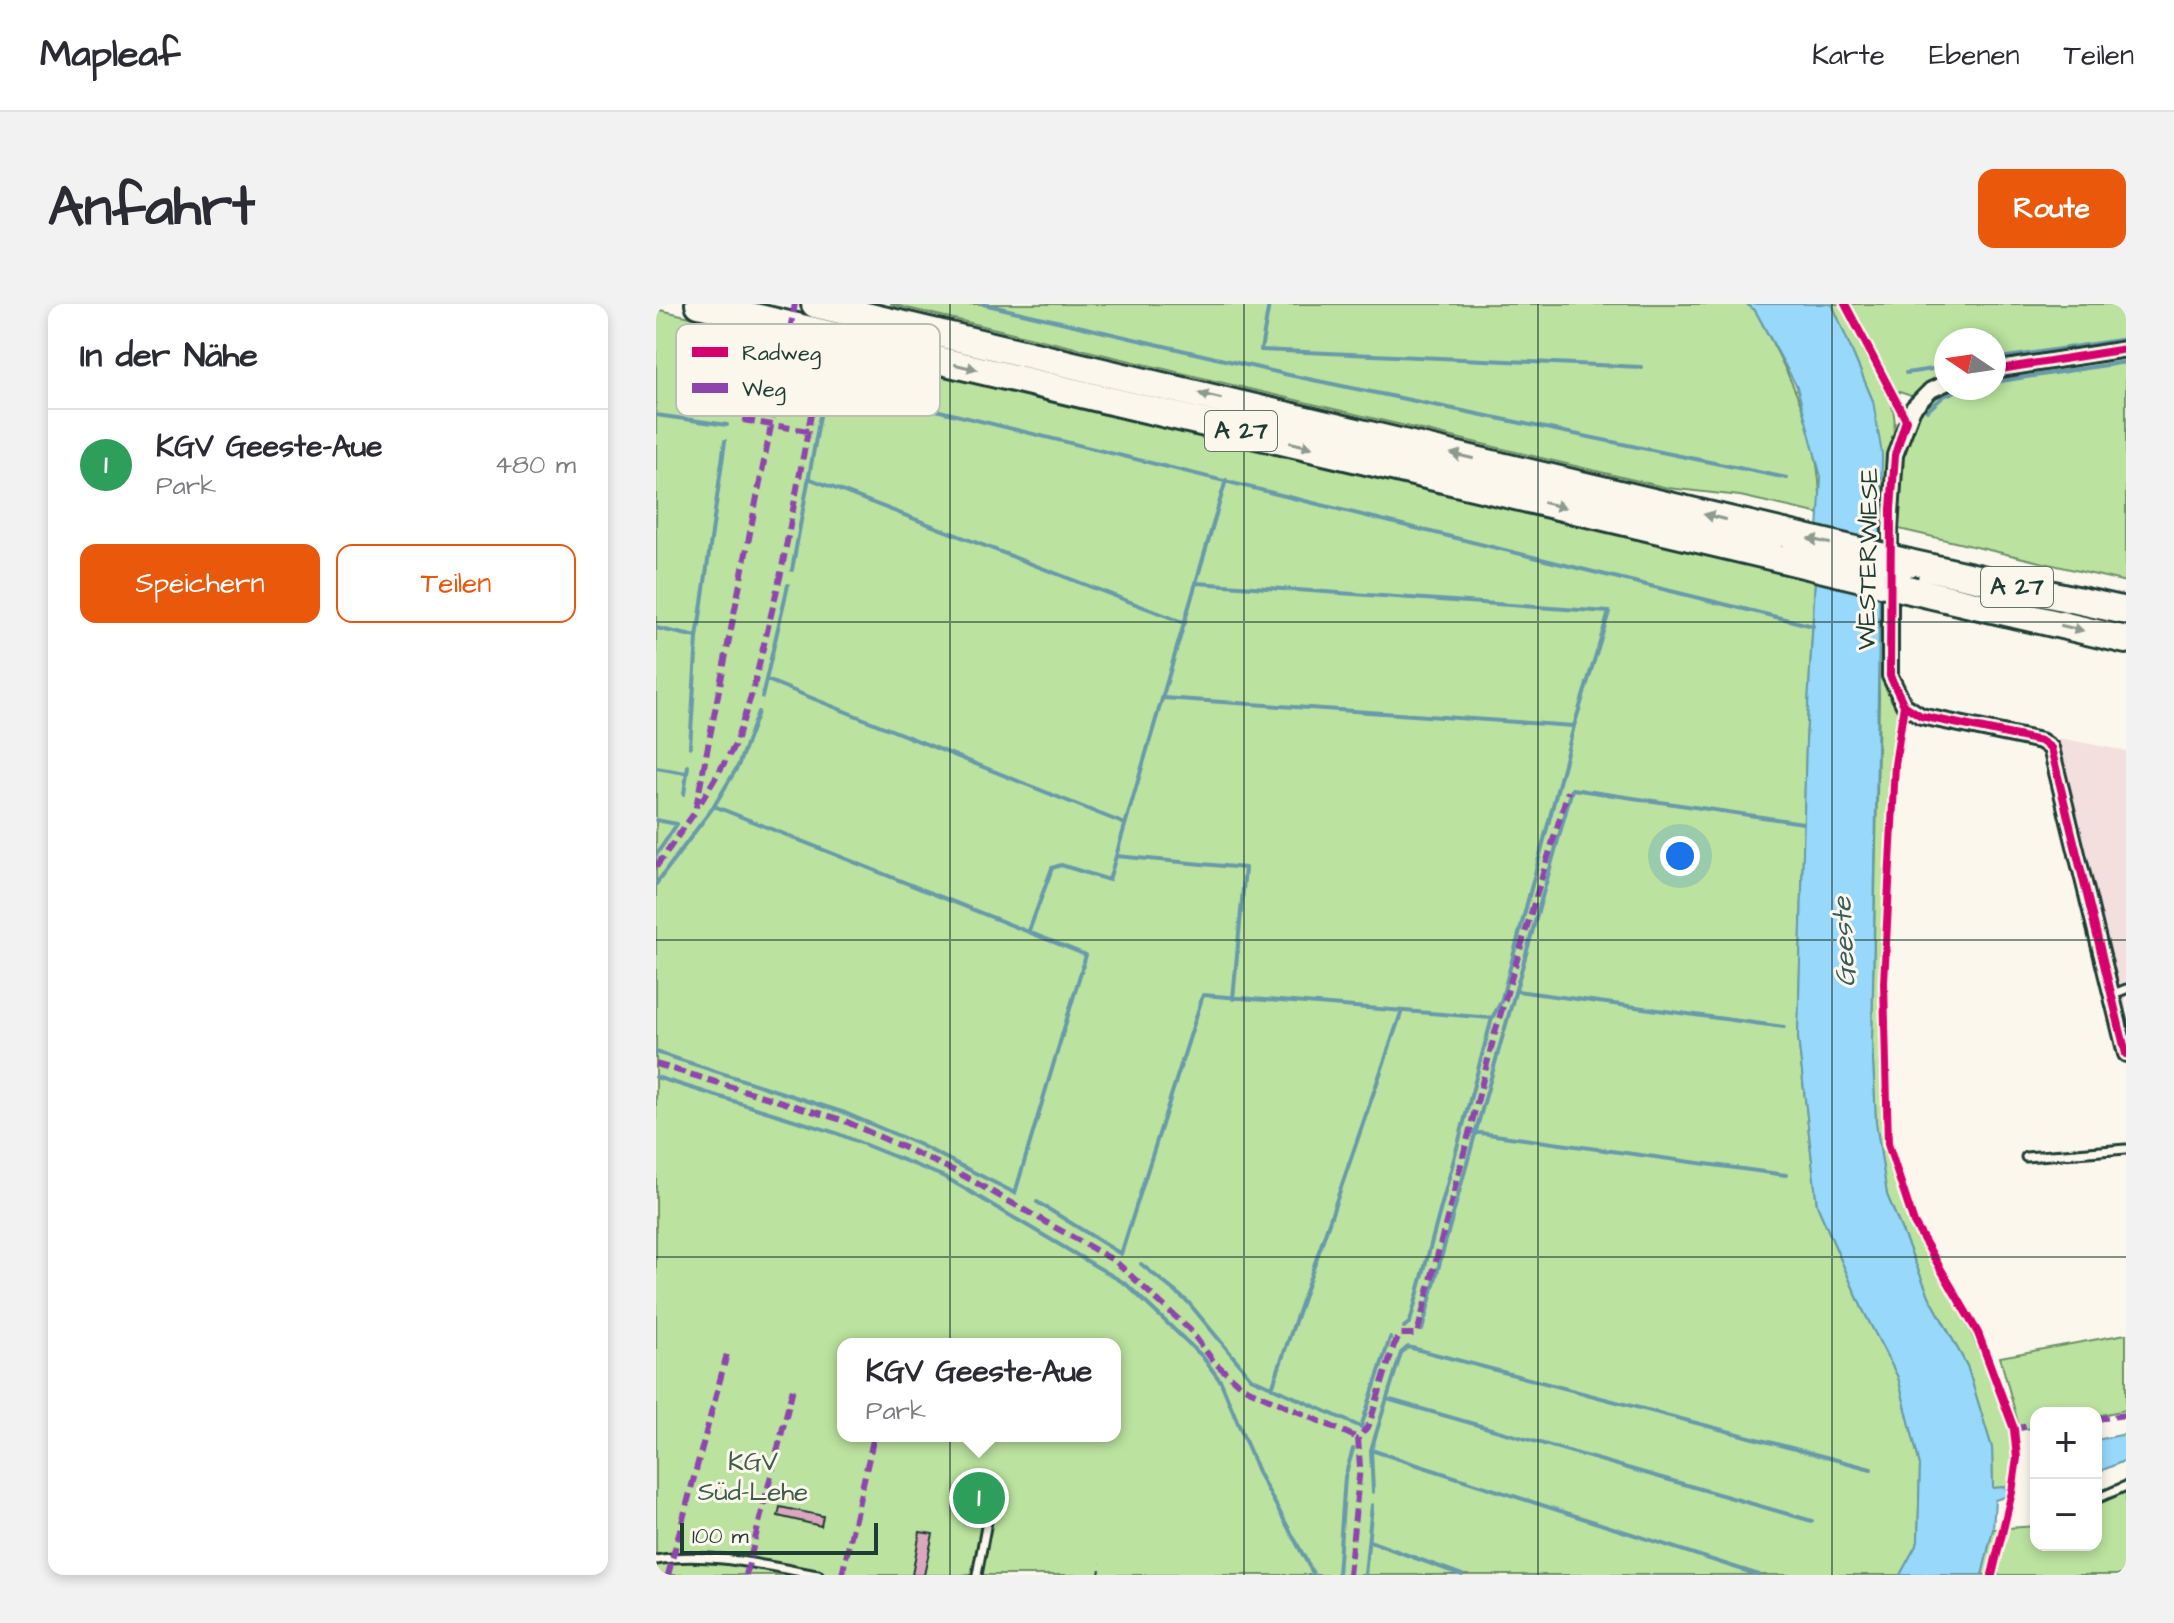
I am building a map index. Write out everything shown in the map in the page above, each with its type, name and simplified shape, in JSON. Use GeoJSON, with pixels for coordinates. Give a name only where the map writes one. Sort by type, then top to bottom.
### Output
{"type":"FeatureCollection","features":[{"type":"Feature","properties":{"kind":"highway","name":"A 27"},"geometry":{"type":"LineString","coordinates":[[699,304],[789,324]]}},
{"type":"Feature","properties":{"kind":"highway","name":"A 27"},"geometry":{"type":"LineString","coordinates":[[815,304],[895,324]]}},
{"type":"Feature","properties":{"kind":"highway","name":"A 27"},"geometry":{"type":"LineString","coordinates":[[940,335],[1783,546],[1915,591],[2126,640]]}},
{"type":"Feature","properties":{"kind":"highway","name":"A 27"},"geometry":{"type":"LineString","coordinates":[[940,358],[1783,546],[1909,563],[2126,611]]}},
{"type":"Feature","properties":{"kind":"street"},"geometry":{"type":"LineString","coordinates":[[2006,368],[2126,349]]}},
{"type":"Feature","properties":{"kind":"street","name":"WESTERWIESE"},"geometry":{"type":"LineString","coordinates":[[1934,389],[1913,408],[1895,455],[1890,529],[1890,676],[1904,705],[1921,716],[2041,741],[2051,748],[2111,995]]}},
{"type":"Feature","properties":{"kind":"street"},"geometry":{"type":"LineString","coordinates":[[2111,995],[2122,1021],[2126,1054]]}},
{"type":"Feature","properties":{"kind":"lane"},"geometry":{"type":"LineString","coordinates":[[2111,995],[2126,989]]}},
{"type":"Feature","properties":{"kind":"lane"},"geometry":{"type":"LineString","coordinates":[[2026,1157],[2126,1149]]}},
{"type":"Feature","properties":{"kind":"lane"},"geometry":{"type":"LineString","coordinates":[[2102,1496],[2126,1486]]}},
{"type":"Feature","properties":{"kind":"lane"},"geometry":{"type":"LineString","coordinates":[[977,1575],[993,1489]]}},
{"type":"Feature","properties":{"kind":"lane"},"geometry":{"type":"LineString","coordinates":[[656,1560],[673,1557],[749,1563],[818,1575]]}},
{"type":"Feature","properties":{"kind":"path"},"geometry":{"type":"LineString","coordinates":[[1099,1575],[1101,1563]]}},
{"type":"Feature","properties":{"kind":"shaded area"},"geometry":{"type":"Polygon","coordinates":[[[2059,738],[2126,751],[2126,1025],[2114,979],[2059,738]]]}},
{"type":"Feature","properties":{"kind":"green space"},"geometry":{"type":"Polygon","coordinates":[[[890,304],[1747,304],[1756,312],[1769,336],[1802,409],[1816,460],[1820,514],[1740,496],[1668,488],[890,304]]]}},
{"type":"Feature","properties":{"kind":"green space"},"geometry":{"type":"Polygon","coordinates":[[[1832,304],[2126,304],[2126,582],[1899,529],[1906,447],[1918,416],[1928,401],[1925,389],[1911,396],[1882,386],[1891,402],[1894,419],[1889,455],[1884,677],[1888,693],[1899,709],[1892,766],[1881,983],[1886,1144],[1912,1224],[1972,1334],[2009,1424],[2014,1459],[2007,1487],[1993,1488],[1992,1448],[1967,1366],[1929,1296],[1887,1195],[1876,1123],[1872,1041],[1879,697],[1873,401],[1832,304]]]}},
{"type":"Feature","properties":{"kind":"green space","name":"KGV Süd-Lehe"},"geometry":{"type":"Polygon","coordinates":[[[656,309],[720,324],[676,324],[676,416],[940,416],[940,375],[1815,579],[1806,742],[1798,1037],[1817,1205],[1862,1308],[1898,1377],[1920,1465],[1918,1542],[1900,1575],[656,1575],[656,309]]]}},
{"type":"Feature","properties":{"kind":"green space"},"geometry":{"type":"Polygon","coordinates":[[[2126,1334],[2126,1410],[2102,1415],[2102,1407],[2030,1407],[2030,1428],[2020,1430],[2000,1357],[2126,1334]]]}},
{"type":"Feature","properties":{"kind":"green space"},"geometry":{"type":"Polygon","coordinates":[[[2126,1491],[2126,1575],[1982,1575],[1993,1529],[2030,1526],[2030,1551],[2102,1551],[2102,1501],[2126,1491]]]}},
{"type":"Feature","properties":{"kind":"water","name":"Geeste"},"geometry":{"type":"Polygon","coordinates":[[[1747,304],[1832,304],[1873,401],[1882,454],[1872,1041],[1876,1123],[1887,1195],[1929,1296],[1967,1366],[1992,1448],[1993,1488],[2007,1487],[2005,1497],[1995,1500],[1993,1529],[1982,1575],[1900,1575],[1918,1542],[1920,1465],[1898,1377],[1862,1308],[1817,1205],[1798,1037],[1806,742],[1821,477],[1797,387],[1756,312],[1747,304]]]}},
{"type":"Feature","properties":{"kind":"water"},"geometry":{"type":"Polygon","coordinates":[[[2126,1434],[2126,1460],[2102,1470],[2102,1439],[2126,1434]]]}},
{"type":"Feature","properties":{"kind":"building"},"geometry":{"type":"Polygon","coordinates":[[[780,1507],[823,1516],[821,1526],[778,1516],[780,1507]]]}},
{"type":"Feature","properties":{"kind":"building"},"geometry":{"type":"Polygon","coordinates":[[[920,1532],[933,1534],[924,1575],[912,1575],[920,1532]]]}},
{"type":"Feature","properties":{"kind":"waterway"},"geometry":{"type":"LineString","coordinates":[[983,304],[1289,375],[1787,478]]}},
{"type":"Feature","properties":{"kind":"waterway"},"geometry":{"type":"LineString","coordinates":[[1269,304],[1261,350],[1641,367]]}},
{"type":"Feature","properties":{"kind":"waterway"},"geometry":{"type":"LineString","coordinates":[[2006,357],[2126,339]]}},
{"type":"Feature","properties":{"kind":"waterway"},"geometry":{"type":"LineString","coordinates":[[2006,380],[2126,362]]}},
{"type":"Feature","properties":{"kind":"waterway"},"geometry":{"type":"LineString","coordinates":[[1906,373],[1934,369]]}},
{"type":"Feature","properties":{"kind":"waterway"},"geometry":{"type":"LineString","coordinates":[[1927,411],[1939,400]]}},
{"type":"Feature","properties":{"kind":"waterway"},"geometry":{"type":"LineString","coordinates":[[940,411],[1813,626]]}},
{"type":"Feature","properties":{"kind":"waterway"},"geometry":{"type":"LineString","coordinates":[[656,415],[727,425]]}},
{"type":"Feature","properties":{"kind":"waterway"},"geometry":{"type":"LineString","coordinates":[[792,570],[820,416]]}},
{"type":"Feature","properties":{"kind":"waterway"},"geometry":{"type":"LineString","coordinates":[[690,747],[697,638],[725,441]]}},
{"type":"Feature","properties":{"kind":"waterway"},"geometry":{"type":"LineString","coordinates":[[808,478],[1185,623]]}},
{"type":"Feature","properties":{"kind":"waterway"},"geometry":{"type":"LineString","coordinates":[[1029,931],[1052,868],[1061,865],[1109,880],[1226,480]]}},
{"type":"Feature","properties":{"kind":"waterway"},"geometry":{"type":"LineString","coordinates":[[1197,583],[1609,612],[1574,726],[1501,1002],[1492,1018],[1410,1322],[1404,1327]]}},
{"type":"Feature","properties":{"kind":"waterway"},"geometry":{"type":"LineString","coordinates":[[762,697],[788,585]]}},
{"type":"Feature","properties":{"kind":"waterway"},"geometry":{"type":"LineString","coordinates":[[656,628],[697,637]]}},
{"type":"Feature","properties":{"kind":"waterway"},"geometry":{"type":"LineString","coordinates":[[767,680],[1125,824]]}},
{"type":"Feature","properties":{"kind":"waterway"},"geometry":{"type":"LineString","coordinates":[[1163,698],[1574,726]]}},
{"type":"Feature","properties":{"kind":"waterway"},"geometry":{"type":"LineString","coordinates":[[656,884],[714,806],[738,766],[758,712]]}},
{"type":"Feature","properties":{"kind":"waterway"},"geometry":{"type":"LineString","coordinates":[[684,794],[688,766]]}},
{"type":"Feature","properties":{"kind":"waterway"},"geometry":{"type":"LineString","coordinates":[[656,768],[686,773]]}},
{"type":"Feature","properties":{"kind":"waterway"},"geometry":{"type":"LineString","coordinates":[[1422,1330],[1572,789],[1803,823]]}},
{"type":"Feature","properties":{"kind":"waterway"},"geometry":{"type":"LineString","coordinates":[[656,1052],[845,1113],[918,1144],[1015,1193],[1086,955],[714,806]]}},
{"type":"Feature","properties":{"kind":"waterway"},"geometry":{"type":"LineString","coordinates":[[656,820],[677,824],[656,855]]}},
{"type":"Feature","properties":{"kind":"waterway"},"geometry":{"type":"LineString","coordinates":[[1116,856],[1245,868],[1233,999]]}},
{"type":"Feature","properties":{"kind":"waterway"},"geometry":{"type":"LineString","coordinates":[[1517,991],[1784,1027]]}},
{"type":"Feature","properties":{"kind":"waterway"},"geometry":{"type":"LineString","coordinates":[[1037,1202],[1121,1254],[1203,995],[1492,1018]]}},
{"type":"Feature","properties":{"kind":"waterway"},"geometry":{"type":"LineString","coordinates":[[1272,1388],[1401,1013]]}},
{"type":"Feature","properties":{"kind":"waterway"},"geometry":{"type":"LineString","coordinates":[[656,1077],[836,1133],[945,1177],[1126,1284],[1202,1356],[1221,1382],[1259,1474],[1314,1575]]}},
{"type":"Feature","properties":{"kind":"waterway"},"geometry":{"type":"LineString","coordinates":[[1473,1132],[1786,1175]]}},
{"type":"Feature","properties":{"kind":"waterway"},"geometry":{"type":"LineString","coordinates":[[1141,1264],[1188,1302],[1251,1378],[1361,1427],[1390,1338]]}},
{"type":"Feature","properties":{"kind":"waterway"},"geometry":{"type":"LineString","coordinates":[[1373,1492],[1371,1450],[1401,1353],[1408,1347],[1871,1469]]}},
{"type":"Feature","properties":{"kind":"waterway"},"geometry":{"type":"LineString","coordinates":[[1387,1399],[1812,1521]]}},
{"type":"Feature","properties":{"kind":"waterway"},"geometry":{"type":"LineString","coordinates":[[1338,1575],[1345,1477],[1353,1449]]}},
{"type":"Feature","properties":{"kind":"waterway"},"geometry":{"type":"LineString","coordinates":[[1371,1450],[1759,1575]]}},
{"type":"Feature","properties":{"kind":"waterway"},"geometry":{"type":"LineString","coordinates":[[1365,1575],[1372,1505]]}},
{"type":"Feature","properties":{"kind":"waterway"},"geometry":{"type":"LineString","coordinates":[[1369,1541],[1462,1575]]}},
{"type":"Feature","properties":{"kind":"marked path"},"geometry":{"type":"LineString","coordinates":[[791,324],[795,304]]}},
{"type":"Feature","properties":{"kind":"marked path"},"geometry":{"type":"LineString","coordinates":[[656,867],[695,812],[773,416]]}},
{"type":"Feature","properties":{"kind":"marked path"},"geometry":{"type":"LineString","coordinates":[[701,802],[735,745],[753,690],[781,573],[811,416]]}},
{"type":"Feature","properties":{"kind":"marked path"},"geometry":{"type":"LineString","coordinates":[[743,420],[808,431]]}},
{"type":"Feature","properties":{"kind":"marked path"},"geometry":{"type":"LineString","coordinates":[[1349,1575],[1360,1467],[1358,1438],[1369,1425],[1394,1345],[1401,1334],[1417,1334],[1496,1029],[1568,791]]}},
{"type":"Feature","properties":{"kind":"marked path"},"geometry":{"type":"LineString","coordinates":[[656,1064],[845,1121],[955,1171],[1115,1261],[1190,1330],[1214,1362],[1242,1387],[1358,1438]]}},
{"type":"Feature","properties":{"kind":"marked path"},"geometry":{"type":"LineString","coordinates":[[668,1575],[728,1350]]}},
{"type":"Feature","properties":{"kind":"marked path"},"geometry":{"type":"LineString","coordinates":[[746,1575],[794,1384]]}},
{"type":"Feature","properties":{"kind":"marked path"},"geometry":{"type":"LineString","coordinates":[[2102,1418],[2126,1415]]}},
{"type":"Feature","properties":{"kind":"marked path"},"geometry":{"type":"LineString","coordinates":[[2014,1429],[2030,1425]]}},
{"type":"Feature","properties":{"kind":"marked path"},"geometry":{"type":"LineString","coordinates":[[842,1575],[873,1442]]}},
{"type":"Feature","properties":{"kind":"cycle path"},"geometry":{"type":"LineString","coordinates":[[1845,304],[1906,420],[1895,455],[1891,509],[1890,676],[1904,705],[1921,716],[2041,741],[2051,748],[2126,1054]]}},
{"type":"Feature","properties":{"kind":"cycle path"},"geometry":{"type":"LineString","coordinates":[[2006,368],[2126,349]]}},
{"type":"Feature","properties":{"kind":"cycle path"},"geometry":{"type":"LineString","coordinates":[[1904,705],[1895,765],[1884,983],[1888,1144],[1914,1223],[1978,1333],[2014,1429],[2017,1458],[2012,1492],[1992,1575]]}},
{"type":"Feature","properties":{"kind":"place","name":"KGV Geeste-Aue"},"geometry":{"type":"Point","coordinates":[979,1498]}}]}
